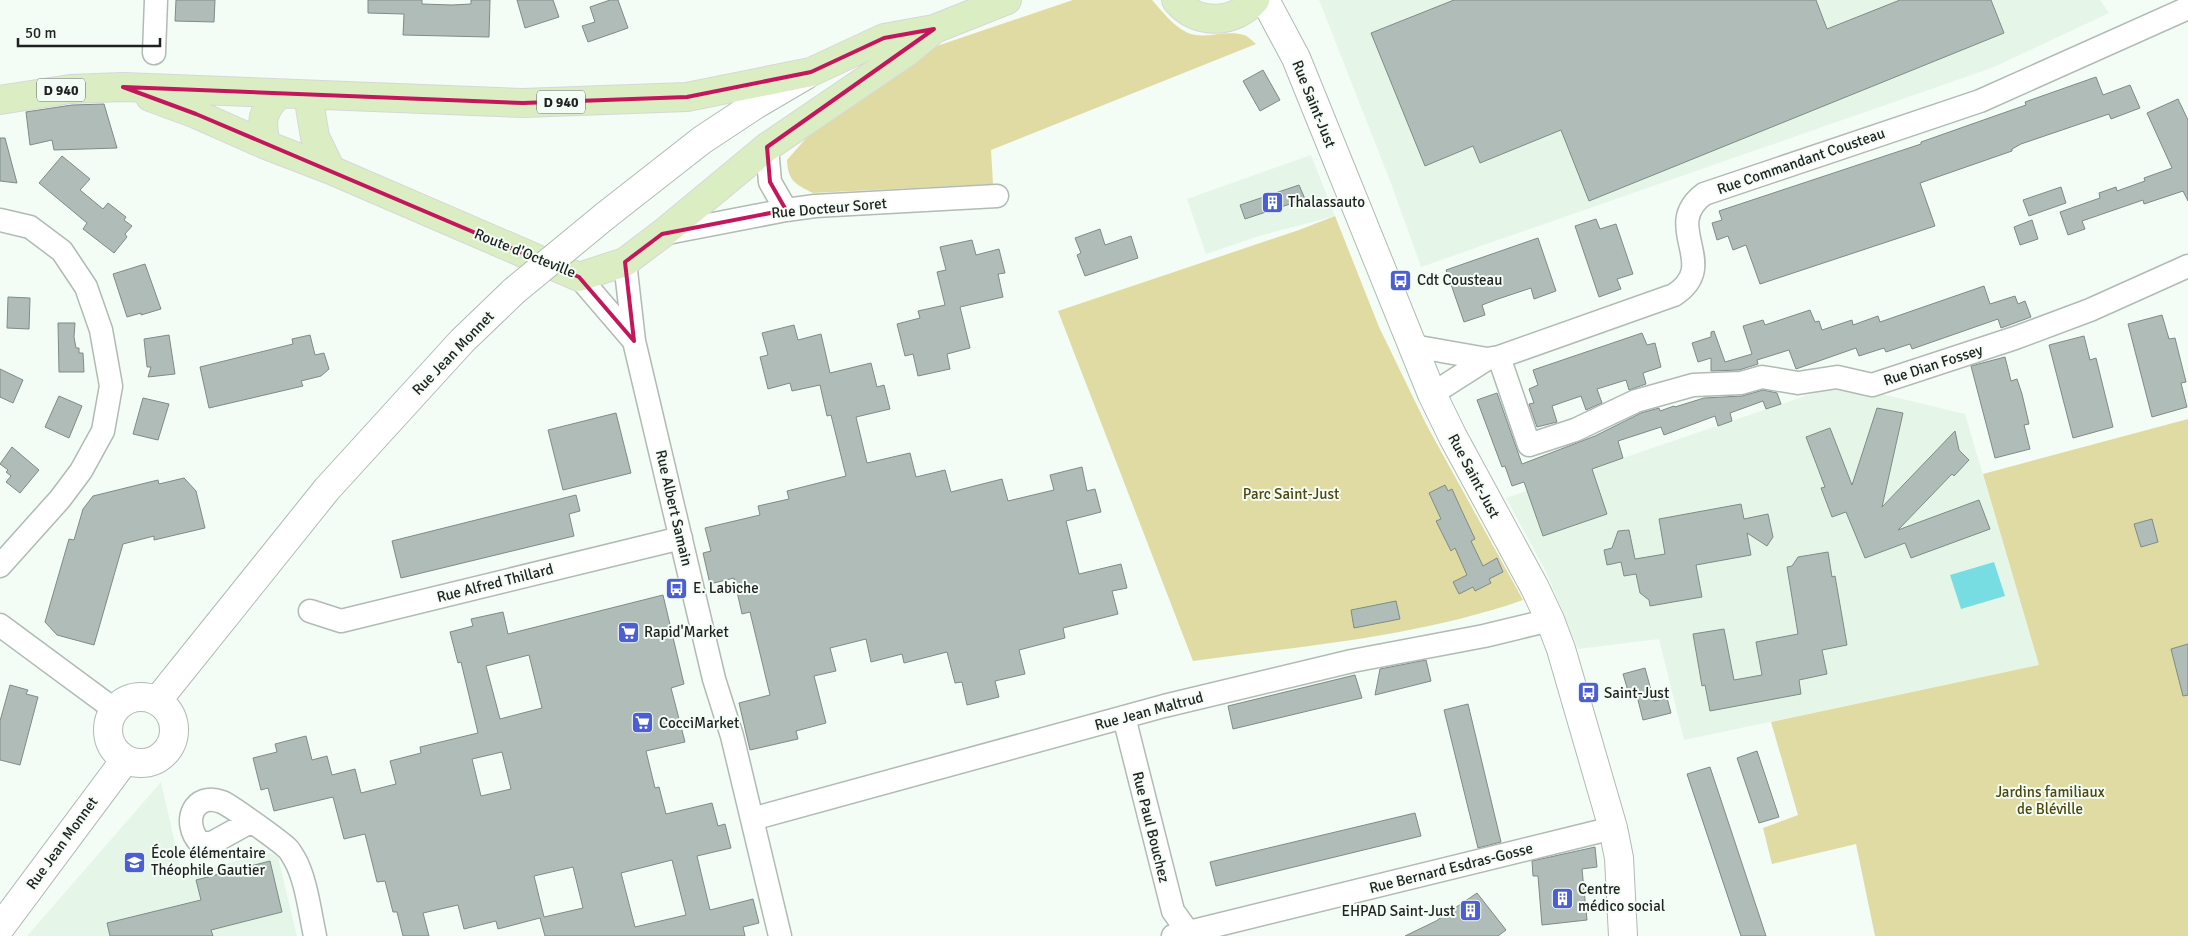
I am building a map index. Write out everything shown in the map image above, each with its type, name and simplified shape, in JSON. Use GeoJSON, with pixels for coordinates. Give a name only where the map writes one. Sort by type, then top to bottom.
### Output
{"type":"FeatureCollection","features":[{"type":"Feature","properties":{"kind":"main road","name":"Route d'Octeville"},"geometry":{"type":"LineString","coordinates":[[0,100],[70,89],[123,87],[523,103],[687,97],[811,72],[884,38],[934,29],[1007,0]]}},
{"type":"Feature","properties":{"kind":"main road"},"geometry":{"type":"LineString","coordinates":[[1176,0],[1190,12],[1204,18],[1220,19],[1245,8]]}},
{"type":"Feature","properties":{"kind":"main road","name":"Route d'Octeville"},"geometry":{"type":"LineString","coordinates":[[123,87],[196,114],[266,145],[331,170],[579,277],[625,262],[662,234],[767,147],[906,52],[934,29]]}},
{"type":"Feature","properties":{"kind":"main road"},"geometry":{"type":"LineString","coordinates":[[266,145],[263,130],[264,116],[268,106],[279,94]]}},
{"type":"Feature","properties":{"kind":"main road"},"geometry":{"type":"LineString","coordinates":[[308,95],[315,137],[331,170]]}},
{"type":"Feature","properties":{"kind":"street"},"geometry":{"type":"LineString","coordinates":[[154,53],[156,0]]}},
{"type":"Feature","properties":{"kind":"street","name":"Rue Saint-Just"},"geometry":{"type":"LineString","coordinates":[[1265,0],[1296,58],[1432,394],[1452,437],[1535,588],[1550,620],[1561,649],[1613,828],[1619,858],[1624,936]]}},
{"type":"Feature","properties":{"kind":"street"},"geometry":{"type":"LineString","coordinates":[[1245,8],[1278,27]]}},
{"type":"Feature","properties":{"kind":"street","name":"Rue Commandant Cousteau"},"geometry":{"type":"LineString","coordinates":[[1432,394],[1493,358],[1674,295],[1684,289],[1691,278],[1693,257],[1686,221],[1692,205],[1704,194],[1980,101],[2188,8]]}},
{"type":"Feature","properties":{"kind":"street","name":"Rue Jean Monnet"},"geometry":{"type":"LineString","coordinates":[[157,701],[327,489],[462,341],[514,292],[605,216],[702,140],[755,105],[811,72]]}},
{"type":"Feature","properties":{"kind":"street"},"geometry":{"type":"LineString","coordinates":[[767,147],[770,182],[786,210]]}},
{"type":"Feature","properties":{"kind":"street","name":"Rue Docteur Soret"},"geometry":{"type":"LineString","coordinates":[[662,234],[815,206],[997,196]]}},
{"type":"Feature","properties":{"kind":"street"},"geometry":{"type":"LineString","coordinates":[[0,220],[30,227],[62,251],[86,288],[101,330],[111,386],[102,431],[80,471],[60,499],[0,566]]}},
{"type":"Feature","properties":{"kind":"street","name":"Rue Albert Samain"},"geometry":{"type":"LineString","coordinates":[[625,262],[634,341],[718,695],[732,736],[780,936]]}},
{"type":"Feature","properties":{"kind":"street","name":"Rue Dian Fossey"},"geometry":{"type":"LineString","coordinates":[[1493,358],[1529,445],[1575,430],[1636,401],[1693,385],[1741,383],[1762,377],[1798,383],[1837,377],[1872,385],[2015,338],[2090,310],[2188,266]]}},
{"type":"Feature","properties":{"kind":"street"},"geometry":{"type":"LineString","coordinates":[[579,277],[634,341]]}},
{"type":"Feature","properties":{"kind":"street","name":"Rue Commandant Cousteau"},"geometry":{"type":"LineString","coordinates":[[1413,346],[1493,358]]}},
{"type":"Feature","properties":{"kind":"street","name":"Rue Alfred Thillard"},"geometry":{"type":"LineString","coordinates":[[310,611],[341,621],[681,538]]}},
{"type":"Feature","properties":{"kind":"street","name":"Rue Jean Maltrud"},"geometry":{"type":"LineString","coordinates":[[752,819],[1124,717],[1352,661],[1484,636],[1550,620]]}},
{"type":"Feature","properties":{"kind":"street"},"geometry":{"type":"LineString","coordinates":[[0,625],[115,710]]}},
{"type":"Feature","properties":{"kind":"street"},"geometry":{"type":"LineString","coordinates":[[142,697],[157,701],[170,712],[173,720],[174,736],[172,744],[162,757],[148,764],[132,763],[125,760],[113,748],[108,733],[108,724],[115,710],[120,704],[134,698],[142,697]]}},
{"type":"Feature","properties":{"kind":"street","name":"Rue Paul Bouchez"},"geometry":{"type":"LineString","coordinates":[[1124,717],[1180,934]]}},
{"type":"Feature","properties":{"kind":"street","name":"Rue Jean Monnet"},"geometry":{"type":"LineString","coordinates":[[0,928],[125,760]]}},
{"type":"Feature","properties":{"kind":"street"},"geometry":{"type":"LineString","coordinates":[[250,822],[288,849],[296,860],[315,936]]}},
{"type":"Feature","properties":{"kind":"street","name":"Rue Bernard Esdras-Gosse"},"geometry":{"type":"LineString","coordinates":[[1180,934],[1613,828]]}},
{"type":"Feature","properties":{"kind":"highlighted area"},"geometry":{"type":"Polygon","coordinates":[[[934,29],[767,147],[770,182],[786,210],[662,234],[625,262],[634,341],[579,277],[196,114],[123,87],[523,103],[687,97],[811,72],[884,38],[934,29]]]}},
{"type":"Feature","properties":{"kind":"shaded area"},"geometry":{"type":"Polygon","coordinates":[[[1319,0],[2100,0],[2109,13],[1994,67],[1421,267],[1392,186],[1319,0]]]}},
{"type":"Feature","properties":{"kind":"shaded area"},"geometry":{"type":"Polygon","coordinates":[[[1311,155],[1335,216],[1259,236],[1206,254],[1187,199],[1311,155]]]}},
{"type":"Feature","properties":{"kind":"shaded area"},"geometry":{"type":"Polygon","coordinates":[[[1840,384],[1965,414],[2039,665],[1684,740],[1659,639],[1578,649],[1547,574],[1506,498],[1840,384]]]}},
{"type":"Feature","properties":{"kind":"shaded area","name":"École élémentaire Théophile Gautier"},"geometry":{"type":"Polygon","coordinates":[[[161,782],[182,874],[270,853],[278,857],[297,936],[27,936],[161,782]]]}},
{"type":"Feature","properties":{"kind":"green space"},"geometry":{"type":"Polygon","coordinates":[[[1073,0],[1152,0],[1172,22],[1186,32],[1200,35],[1237,34],[1246,36],[1256,44],[991,150],[993,184],[813,193],[797,184],[791,177],[787,160],[809,135],[934,47],[1073,0]]]}},
{"type":"Feature","properties":{"kind":"green space","name":"Parc Saint-Just"},"geometry":{"type":"Polygon","coordinates":[[[1335,216],[1379,327],[1426,424],[1523,600],[1483,613],[1401,632],[1193,661],[1058,311],[1299,230],[1335,216]]]}},
{"type":"Feature","properties":{"kind":"green space","name":"Jardins familiaux de Bléville"},"geometry":{"type":"Polygon","coordinates":[[[2188,419],[2188,936],[1875,936],[1856,844],[1772,864],[1763,828],[1798,815],[1771,722],[2039,665],[1983,474],[2188,419]]]}},
{"type":"Feature","properties":{"kind":"water"},"geometry":{"type":"Polygon","coordinates":[[[1994,562],[2005,596],[1961,609],[1950,575],[1994,562]]]}},
{"type":"Feature","properties":{"kind":"building"},"geometry":{"type":"Polygon","coordinates":[[[176,0],[215,0],[214,22],[175,21],[176,0]]]}},
{"type":"Feature","properties":{"kind":"building"},"geometry":{"type":"Polygon","coordinates":[[[368,0],[422,0],[422,4],[452,5],[471,4],[471,0],[490,0],[489,37],[403,35],[404,14],[368,13],[368,0]]]}},
{"type":"Feature","properties":{"kind":"building"},"geometry":{"type":"Polygon","coordinates":[[[517,0],[553,0],[559,17],[525,28],[517,0]]]}},
{"type":"Feature","properties":{"kind":"building"},"geometry":{"type":"Polygon","coordinates":[[[610,0],[618,0],[628,28],[588,42],[582,26],[595,22],[590,7],[610,0]]]}},
{"type":"Feature","properties":{"kind":"building"},"geometry":{"type":"Polygon","coordinates":[[[1454,0],[1816,0],[1827,29],[1900,0],[1991,0],[2004,33],[1589,201],[1561,130],[1480,163],[1473,146],[1425,166],[1371,33],[1454,0]]]}},
{"type":"Feature","properties":{"kind":"building"},"geometry":{"type":"Polygon","coordinates":[[[1263,70],[1280,100],[1260,111],[1243,81],[1263,70]]]}},
{"type":"Feature","properties":{"kind":"building"},"geometry":{"type":"Polygon","coordinates":[[[2096,77],[2103,95],[2130,85],[2140,108],[2111,119],[2109,114],[2021,144],[2012,149],[2012,151],[1920,183],[1935,226],[1760,284],[1746,245],[1733,250],[1728,236],[1717,240],[1712,223],[1722,220],[1719,211],[1921,144],[1921,142],[2026,105],[2025,102],[2096,77]]]}},
{"type":"Feature","properties":{"kind":"building"},"geometry":{"type":"Polygon","coordinates":[[[2178,99],[2188,120],[2188,201],[2183,191],[2144,204],[2143,200],[2082,221],[2085,229],[2068,235],[2060,212],[2100,198],[2099,193],[2116,187],[2117,191],[2145,181],[2144,178],[2172,168],[2147,113],[2178,99]]]}},
{"type":"Feature","properties":{"kind":"building"},"geometry":{"type":"Polygon","coordinates":[[[104,104],[117,148],[54,150],[52,140],[30,145],[26,112],[72,105],[104,104]]]}},
{"type":"Feature","properties":{"kind":"building"},"geometry":{"type":"Polygon","coordinates":[[[0,138],[5,138],[17,183],[0,181],[0,138]]]}},
{"type":"Feature","properties":{"kind":"building"},"geometry":{"type":"Polygon","coordinates":[[[62,156],[90,179],[80,190],[103,209],[108,203],[126,217],[124,220],[132,226],[125,234],[127,237],[114,253],[83,229],[87,223],[39,183],[62,156]]]}},
{"type":"Feature","properties":{"kind":"building","name":"Thalassauto"},"geometry":{"type":"Polygon","coordinates":[[[1299,185],[1305,199],[1245,219],[1240,205],[1299,185]]]}},
{"type":"Feature","properties":{"kind":"building"},"geometry":{"type":"Polygon","coordinates":[[[2061,187],[2066,203],[2029,216],[2023,200],[2061,187]]]}},
{"type":"Feature","properties":{"kind":"building"},"geometry":{"type":"Polygon","coordinates":[[[1596,219],[1600,229],[1616,224],[1633,274],[1617,279],[1621,289],[1599,297],[1575,226],[1596,219]]]}},
{"type":"Feature","properties":{"kind":"building"},"geometry":{"type":"Polygon","coordinates":[[[2032,220],[2038,239],[2020,245],[2014,227],[2032,220]]]}},
{"type":"Feature","properties":{"kind":"building"},"geometry":{"type":"Polygon","coordinates":[[[1100,229],[1105,245],[1131,236],[1138,258],[1085,276],[1077,255],[1081,253],[1075,238],[1100,229]]]}},
{"type":"Feature","properties":{"kind":"building"},"geometry":{"type":"Polygon","coordinates":[[[1538,238],[1556,291],[1534,299],[1531,288],[1498,299],[1482,305],[1485,315],[1464,322],[1446,270],[1538,238]]]}},
{"type":"Feature","properties":{"kind":"building"},"geometry":{"type":"Polygon","coordinates":[[[972,240],[976,255],[999,249],[1005,273],[998,274],[1003,297],[960,307],[970,348],[947,354],[950,369],[918,376],[913,354],[905,356],[897,324],[920,318],[918,311],[945,305],[937,272],[946,270],[940,247],[972,240]]]}},
{"type":"Feature","properties":{"kind":"building"},"geometry":{"type":"Polygon","coordinates":[[[145,264],[161,309],[127,317],[113,274],[145,264]]]}},
{"type":"Feature","properties":{"kind":"building"},"geometry":{"type":"Polygon","coordinates":[[[1984,286],[1990,304],[2015,296],[2018,304],[2025,301],[2031,317],[2001,328],[1998,319],[1912,349],[1910,344],[1886,352],[1884,348],[1859,356],[1856,348],[1796,369],[1789,350],[1757,360],[1758,364],[1739,370],[1711,371],[1711,358],[1698,362],[1692,343],[1711,337],[1711,332],[1714,331],[1725,362],[1752,354],[1743,326],[1763,320],[1765,325],[1810,310],[1815,322],[1819,321],[1822,330],[1852,320],[1853,325],[1878,316],[1880,322],[1984,286]]]}},
{"type":"Feature","properties":{"kind":"building"},"geometry":{"type":"Polygon","coordinates":[[[8,297],[30,298],[29,329],[7,328],[8,297]]]}},
{"type":"Feature","properties":{"kind":"building"},"geometry":{"type":"Polygon","coordinates":[[[2162,315],[2169,339],[2175,338],[2186,382],[2181,383],[2187,407],[2152,417],[2128,324],[2162,315]]]}},
{"type":"Feature","properties":{"kind":"building"},"geometry":{"type":"Polygon","coordinates":[[[58,323],[75,323],[74,337],[76,348],[79,348],[79,353],[83,353],[84,372],[59,372],[58,323]]]}},
{"type":"Feature","properties":{"kind":"building"},"geometry":{"type":"Polygon","coordinates":[[[794,325],[798,340],[821,334],[830,373],[871,363],[877,387],[884,385],[890,409],[856,417],[867,463],[910,453],[916,477],[945,470],[951,492],[1002,479],[1008,501],[1054,490],[1050,475],[1082,467],[1087,491],[1095,489],[1101,512],[1066,521],[1079,574],[1121,564],[1127,588],[1112,591],[1118,614],[1063,628],[1065,638],[1019,650],[1025,674],[995,681],[999,697],[967,705],[962,682],[955,683],[947,652],[904,663],[902,654],[871,662],[866,639],[830,648],[836,671],[814,676],[826,723],[796,731],[798,739],[750,750],[739,703],[770,695],[750,612],[742,614],[734,578],[710,584],[703,553],[711,551],[705,528],[760,515],[758,506],[789,499],[787,491],[846,476],[831,415],[827,416],[820,385],[792,391],[790,383],[768,389],[760,357],[768,355],[762,333],[794,325]]]}},
{"type":"Feature","properties":{"kind":"building"},"geometry":{"type":"Polygon","coordinates":[[[1642,333],[1647,345],[1655,343],[1661,367],[1643,373],[1646,384],[1629,390],[1626,380],[1597,389],[1602,403],[1586,410],[1581,396],[1552,406],[1557,422],[1537,427],[1529,404],[1534,403],[1529,389],[1538,385],[1533,370],[1642,333]]]}},
{"type":"Feature","properties":{"kind":"building"},"geometry":{"type":"Polygon","coordinates":[[[169,335],[175,374],[148,377],[151,367],[147,367],[144,339],[169,335]]]}},
{"type":"Feature","properties":{"kind":"building"},"geometry":{"type":"Polygon","coordinates":[[[310,335],[315,355],[324,353],[329,369],[321,376],[301,381],[303,386],[209,408],[200,367],[293,344],[292,339],[310,335]]]}},
{"type":"Feature","properties":{"kind":"building"},"geometry":{"type":"Polygon","coordinates":[[[2084,336],[2090,360],[2096,358],[2113,427],[2073,438],[2049,345],[2084,336]]]}},
{"type":"Feature","properties":{"kind":"building"},"geometry":{"type":"Polygon","coordinates":[[[2005,357],[2011,381],[2017,379],[2022,394],[2029,424],[2024,425],[2030,449],[1995,458],[1971,366],[2005,357]]]}},
{"type":"Feature","properties":{"kind":"building"},"geometry":{"type":"Polygon","coordinates":[[[0,369],[23,380],[13,403],[0,397],[0,369]]]}},
{"type":"Feature","properties":{"kind":"building"},"geometry":{"type":"Polygon","coordinates":[[[1763,390],[1777,393],[1781,404],[1766,409],[1763,401],[1730,413],[1732,421],[1718,426],[1715,416],[1664,435],[1661,427],[1618,441],[1623,458],[1592,469],[1607,514],[1543,536],[1524,482],[1512,486],[1505,466],[1502,467],[1477,400],[1497,393],[1522,464],[1595,436],[1641,413],[1659,408],[1660,411],[1704,398],[1742,396],[1763,390]]]}},
{"type":"Feature","properties":{"kind":"building"},"geometry":{"type":"Polygon","coordinates":[[[59,396],[82,406],[69,438],[45,427],[59,396]]]}},
{"type":"Feature","properties":{"kind":"building"},"geometry":{"type":"Polygon","coordinates":[[[143,398],[169,404],[158,440],[133,434],[143,398]]]}},
{"type":"Feature","properties":{"kind":"building"},"geometry":{"type":"Polygon","coordinates":[[[1877,408],[1903,413],[1882,507],[1955,431],[1959,450],[1969,460],[1954,476],[1952,474],[1898,530],[1979,500],[1990,529],[1911,558],[1905,543],[1865,558],[1846,512],[1832,517],[1821,488],[1825,487],[1806,437],[1830,428],[1852,485],[1877,408]]]}},
{"type":"Feature","properties":{"kind":"building"},"geometry":{"type":"Polygon","coordinates":[[[616,413],[631,473],[563,490],[548,430],[616,413]]]}},
{"type":"Feature","properties":{"kind":"building"},"geometry":{"type":"Polygon","coordinates":[[[12,447],[39,470],[20,493],[6,482],[11,476],[6,472],[8,470],[0,464],[12,447]]]}},
{"type":"Feature","properties":{"kind":"building"},"geometry":{"type":"Polygon","coordinates":[[[184,478],[196,491],[205,528],[154,540],[154,536],[123,544],[94,645],[57,635],[45,622],[69,539],[74,540],[83,509],[93,496],[158,480],[159,484],[184,478]]]}},
{"type":"Feature","properties":{"kind":"building"},"geometry":{"type":"Polygon","coordinates":[[[1445,485],[1448,491],[1452,489],[1475,539],[1471,541],[1483,566],[1497,558],[1503,572],[1489,579],[1491,583],[1475,591],[1473,587],[1459,594],[1453,582],[1467,575],[1455,548],[1451,551],[1436,521],[1441,519],[1429,493],[1445,485]]]}},
{"type":"Feature","properties":{"kind":"building"},"geometry":{"type":"Polygon","coordinates":[[[576,495],[580,511],[569,514],[574,536],[401,578],[392,541],[576,495]]]}},
{"type":"Feature","properties":{"kind":"building"},"geometry":{"type":"Polygon","coordinates":[[[1741,504],[1744,519],[1768,514],[1773,537],[1767,546],[1747,533],[1751,555],[1696,565],[1702,597],[1650,606],[1649,600],[1640,593],[1636,574],[1624,576],[1621,562],[1607,565],[1604,550],[1612,548],[1618,531],[1629,530],[1635,559],[1665,554],[1659,519],[1741,504]]]}},
{"type":"Feature","properties":{"kind":"building"},"geometry":{"type":"Polygon","coordinates":[[[2152,519],[2158,542],[2141,547],[2134,524],[2152,519]]]}},
{"type":"Feature","properties":{"kind":"building"},"geometry":{"type":"Polygon","coordinates":[[[1828,552],[1832,577],[1835,576],[1847,645],[1822,650],[1827,674],[1799,680],[1801,694],[1710,711],[1705,685],[1702,686],[1693,634],[1724,629],[1734,680],[1762,675],[1756,642],[1798,634],[1787,567],[1792,566],[1798,557],[1828,552]]]}},
{"type":"Feature","properties":{"kind":"building"},"geometry":{"type":"Polygon","coordinates":[[[663,595],[684,684],[671,688],[685,742],[646,751],[655,788],[659,787],[666,814],[712,803],[718,826],[725,824],[731,848],[697,856],[710,910],[753,899],[759,923],[743,927],[745,936],[545,936],[540,918],[498,929],[496,921],[464,929],[458,905],[423,913],[429,936],[403,936],[397,912],[393,912],[385,881],[377,882],[365,834],[344,839],[333,797],[274,811],[268,788],[261,790],[253,758],[277,752],[275,744],[306,736],[312,760],[327,756],[332,775],[355,769],[361,793],[396,784],[390,761],[421,753],[420,747],[478,733],[461,662],[458,663],[450,632],[473,626],[471,619],[503,612],[508,634],[663,595]],[[529,655],[486,666],[500,719],[542,708],[529,655]],[[502,752],[472,759],[481,796],[511,789],[502,752]],[[672,860],[621,873],[635,927],[686,915],[672,860]],[[573,867],[534,876],[544,917],[583,908],[573,867]]]}},
{"type":"Feature","properties":{"kind":"building"},"geometry":{"type":"Polygon","coordinates":[[[1396,601],[1400,619],[1354,628],[1351,610],[1396,601]]]}},
{"type":"Feature","properties":{"kind":"building"},"geometry":{"type":"Polygon","coordinates":[[[2188,644],[2188,695],[2183,696],[2171,649],[2188,644]]]}},
{"type":"Feature","properties":{"kind":"building"},"geometry":{"type":"Polygon","coordinates":[[[1426,660],[1431,681],[1375,695],[1380,669],[1426,660]]]}},
{"type":"Feature","properties":{"kind":"building"},"geometry":{"type":"Polygon","coordinates":[[[1645,668],[1654,701],[1667,698],[1671,713],[1643,720],[1637,696],[1630,698],[1623,674],[1645,668]]]}},
{"type":"Feature","properties":{"kind":"building"},"geometry":{"type":"Polygon","coordinates":[[[1355,675],[1362,698],[1233,729],[1228,706],[1355,675]]]}},
{"type":"Feature","properties":{"kind":"building"},"geometry":{"type":"Polygon","coordinates":[[[10,685],[28,690],[26,694],[38,697],[20,765],[0,760],[0,721],[10,685]]]}},
{"type":"Feature","properties":{"kind":"building"},"geometry":{"type":"Polygon","coordinates":[[[1468,704],[1501,842],[1478,848],[1444,710],[1468,704]]]}},
{"type":"Feature","properties":{"kind":"building"},"geometry":{"type":"Polygon","coordinates":[[[1757,751],[1779,817],[1759,823],[1737,758],[1757,751]]]}},
{"type":"Feature","properties":{"kind":"building"},"geometry":{"type":"Polygon","coordinates":[[[1710,767],[1766,936],[1741,936],[1687,774],[1710,767]]]}},
{"type":"Feature","properties":{"kind":"building"},"geometry":{"type":"Polygon","coordinates":[[[1415,813],[1421,836],[1216,886],[1210,862],[1415,813]]]}},
{"type":"Feature","properties":{"kind":"building","name":"Centre médico social"},"geometry":{"type":"Polygon","coordinates":[[[1595,847],[1597,867],[1582,869],[1587,920],[1542,925],[1538,876],[1533,876],[1532,861],[1595,847]]]}},
{"type":"Feature","properties":{"kind":"building"},"geometry":{"type":"Polygon","coordinates":[[[270,861],[282,912],[211,930],[213,936],[110,936],[107,923],[201,900],[196,880],[270,861]]]}},
{"type":"Feature","properties":{"kind":"building","name":"EHPAD Saint-Just"},"geometry":{"type":"Polygon","coordinates":[[[1477,893],[1506,930],[1498,936],[1405,936],[1436,921],[1477,893]]]}},
{"type":"Feature","properties":{"kind":"place","name":"Thalassauto"},"geometry":{"type":"Point","coordinates":[1272,202]}},
{"type":"Feature","properties":{"kind":"place","name":"Cdt Cousteau"},"geometry":{"type":"Point","coordinates":[1401,280]}},
{"type":"Feature","properties":{"kind":"place","name":"E. Labiche"},"geometry":{"type":"Point","coordinates":[677,588]}},
{"type":"Feature","properties":{"kind":"place","name":"Rapid'Market"},"geometry":{"type":"Point","coordinates":[628,632]}},
{"type":"Feature","properties":{"kind":"place","name":"Saint-Just"},"geometry":{"type":"Point","coordinates":[1588,693]}},
{"type":"Feature","properties":{"kind":"place","name":"CocciMarket"},"geometry":{"type":"Point","coordinates":[643,723]}},
{"type":"Feature","properties":{"kind":"place","name":"École élémentaire Théophile Gautier"},"geometry":{"type":"Point","coordinates":[135,862]}},
{"type":"Feature","properties":{"kind":"place","name":"Centre médico social"},"geometry":{"type":"Point","coordinates":[1562,898]}},
{"type":"Feature","properties":{"kind":"place","name":"EHPAD Saint-Just"},"geometry":{"type":"Point","coordinates":[1471,911]}}]}
